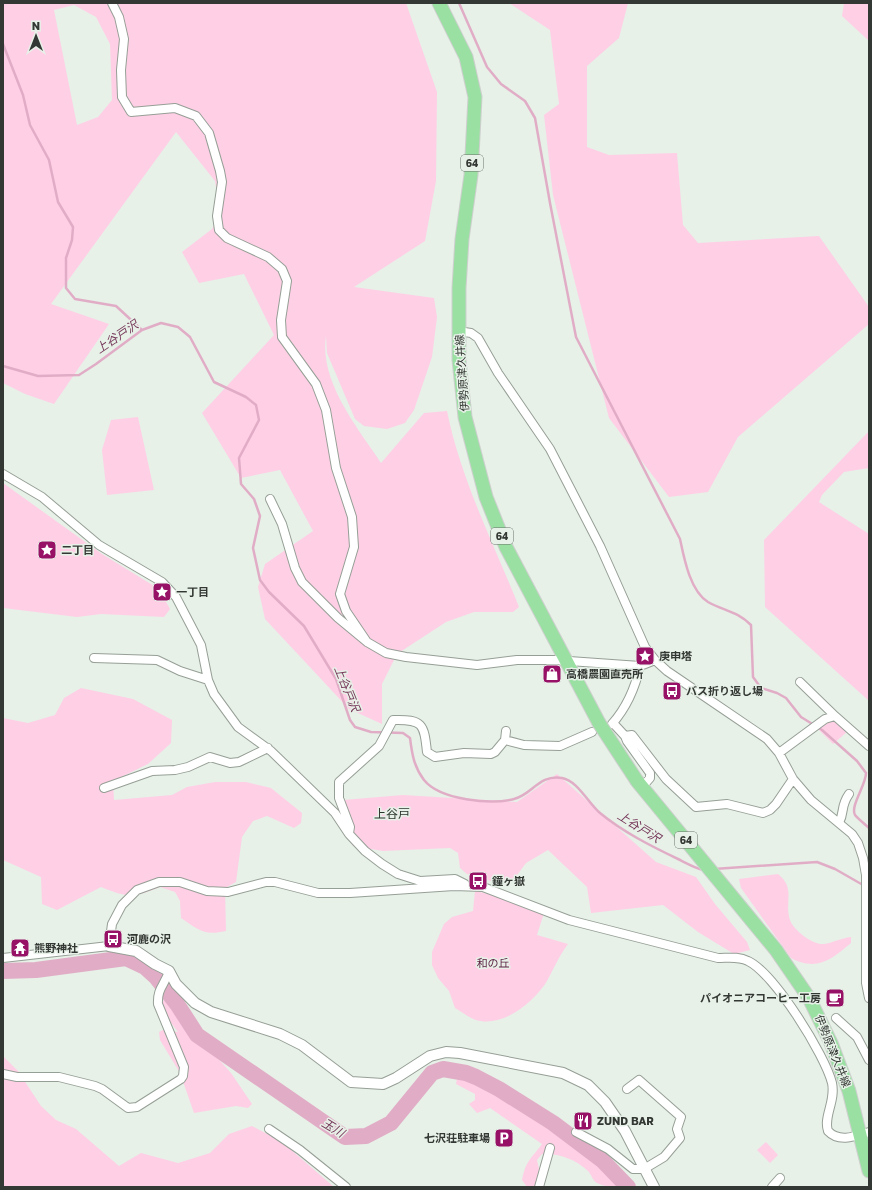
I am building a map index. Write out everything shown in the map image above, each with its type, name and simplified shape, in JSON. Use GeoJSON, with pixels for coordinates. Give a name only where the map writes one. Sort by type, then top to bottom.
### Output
{"type":"FeatureCollection","features":[{"type":"Feature","properties":{"kind":"main road","name":"伊勢原津久井線"},"geometry":{"type":"LineString","coordinates":[[438,3],[466,57],[475,97],[472,168],[459,288],[459,360],[465,417],[486,497],[506,547],[565,661],[596,727]]}},
{"type":"Feature","properties":{"kind":"main road","name":"64"},"geometry":{"type":"LineString","coordinates":[[596,727],[642,787]]}},
{"type":"Feature","properties":{"kind":"main road","name":"伊勢原津久井線"},"geometry":{"type":"LineString","coordinates":[[642,787],[787,964],[816,1010],[832,1043],[864,1134],[869,1171]]}},
{"type":"Feature","properties":{"kind":"street"},"geometry":{"type":"LineString","coordinates":[[112,3],[119,17],[124,39],[121,70],[122,97],[131,112],[175,108],[196,116],[209,133],[220,171],[222,182],[217,216],[219,230],[227,238],[268,257],[282,269],[286,281],[282,320],[282,337],[316,384],[326,410],[336,468],[352,517],[354,547],[340,594],[346,611],[367,642]]}},
{"type":"Feature","properties":{"kind":"street"},"geometry":{"type":"LineString","coordinates":[[458,331],[471,333],[478,338],[498,373],[550,449],[600,546],[645,646],[655,660],[667,671],[767,739],[779,753],[793,779],[811,800],[852,834],[858,843],[863,858],[866,875],[866,983],[869,998]]}},
{"type":"Feature","properties":{"kind":"street"},"geometry":{"type":"LineString","coordinates":[[3,474],[42,497],[99,545],[162,582],[176,597],[201,646],[208,680],[214,694],[228,715],[238,727],[268,748],[335,813],[349,834],[365,851],[398,874],[420,881],[455,879],[468,886]]}},
{"type":"Feature","properties":{"kind":"street"},"geometry":{"type":"LineString","coordinates":[[270,499],[282,524],[295,568],[302,582],[338,618],[367,642],[386,653],[465,664],[488,665],[517,660],[555,660],[607,662],[640,666],[655,660]]}},
{"type":"Feature","properties":{"kind":"street"},"geometry":{"type":"LineString","coordinates":[[94,658],[157,660],[180,671],[208,680]]}},
{"type":"Feature","properties":{"kind":"street"},"geometry":{"type":"LineString","coordinates":[[640,666],[636,684],[629,700],[613,724],[625,736],[627,742],[650,773],[650,778],[642,787]]}},
{"type":"Feature","properties":{"kind":"street"},"geometry":{"type":"LineString","coordinates":[[800,682],[869,746]]}},
{"type":"Feature","properties":{"kind":"street"},"geometry":{"type":"LineString","coordinates":[[779,753],[825,719],[835,716]]}},
{"type":"Feature","properties":{"kind":"street"},"geometry":{"type":"LineString","coordinates":[[349,834],[350,827],[339,798],[339,782],[379,746],[393,720],[411,719],[417,722],[425,735],[427,752],[435,757],[464,753],[491,754],[495,752],[505,740],[506,731]]}},
{"type":"Feature","properties":{"kind":"street"},"geometry":{"type":"LineString","coordinates":[[505,740],[524,745],[560,746],[596,727]]}},
{"type":"Feature","properties":{"kind":"street"},"geometry":{"type":"LineString","coordinates":[[625,736],[632,735],[666,779],[696,807],[727,804],[762,813],[770,810],[776,804],[793,779]]}},
{"type":"Feature","properties":{"kind":"street"},"geometry":{"type":"LineString","coordinates":[[104,788],[152,771],[175,770],[188,767],[210,757],[230,763],[239,762],[268,748]]}},
{"type":"Feature","properties":{"kind":"street"},"geometry":{"type":"LineString","coordinates":[[839,823],[842,804],[849,794]]}},
{"type":"Feature","properties":{"kind":"street"},"geometry":{"type":"LineString","coordinates":[[109,946],[112,924],[122,904],[137,890],[159,882],[180,882],[207,891],[228,892],[266,882],[275,882],[318,893],[350,893],[468,886],[483,887],[569,920],[718,958],[738,957],[749,961],[758,968],[789,1005],[811,1037],[828,1072],[833,1097],[827,1120],[828,1131],[835,1137],[841,1138],[864,1134]]}},
{"type":"Feature","properties":{"kind":"street"},"geometry":{"type":"LineString","coordinates":[[3,958],[109,946],[136,951],[168,974],[176,984],[200,1006],[211,1012],[280,1034],[302,1045],[351,1082],[383,1084],[396,1078],[430,1056],[446,1052],[460,1053],[563,1073],[588,1086],[605,1102],[625,1131],[654,1187]]}},
{"type":"Feature","properties":{"kind":"street"},"geometry":{"type":"LineString","coordinates":[[3,1074],[17,1077],[59,1077],[95,1086],[102,1089],[128,1108],[137,1107],[181,1079],[184,1070],[158,1004],[157,993],[168,974]]}},
{"type":"Feature","properties":{"kind":"street"},"geometry":{"type":"LineString","coordinates":[[836,1018],[857,1037],[869,1060]]}},
{"type":"Feature","properties":{"kind":"street"},"geometry":{"type":"LineString","coordinates":[[576,1132],[608,1149],[633,1169],[644,1169],[664,1157],[680,1138],[677,1130],[681,1117],[639,1080],[627,1089]]}},
{"type":"Feature","properties":{"kind":"street"},"geometry":{"type":"LineString","coordinates":[[269,1129],[300,1150],[346,1187]]}},
{"type":"Feature","properties":{"kind":"street"},"geometry":{"type":"LineString","coordinates":[[539,1187],[550,1148]]}},
{"type":"Feature","properties":{"kind":"street"},"geometry":{"type":"LineString","coordinates":[[772,1187],[780,1178]]}},
{"type":"Feature","properties":{"kind":"green space"},"geometry":{"type":"Polygon","coordinates":[[[3,3],[406,3],[437,92],[436,181],[425,241],[354,287],[434,298],[437,317],[432,357],[414,410],[405,423],[387,429],[364,426],[355,419],[327,353],[326,336],[325,353],[328,370],[334,386],[351,419],[381,463],[424,413],[447,411],[460,462],[478,510],[519,607],[513,612],[474,612],[446,622],[397,654],[382,684],[382,724],[349,709],[265,619],[258,587],[265,564],[313,531],[280,470],[241,478],[202,413],[274,335],[244,274],[199,283],[182,252],[212,229],[221,215],[215,181],[176,132],[51,304],[109,324],[54,404],[25,394],[3,383],[3,3]],[[74,5],[54,10],[77,125],[98,117],[112,100],[110,44],[96,17],[74,5]]]}},
{"type":"Feature","properties":{"kind":"green space"},"geometry":{"type":"Polygon","coordinates":[[[509,3],[628,3],[619,38],[587,66],[587,147],[609,155],[677,153],[683,225],[698,243],[819,236],[869,307],[869,324],[738,437],[708,492],[669,497],[609,418],[553,195],[544,115],[559,104],[550,30],[509,3]]]}},
{"type":"Feature","properties":{"kind":"green space"},"geometry":{"type":"Polygon","coordinates":[[[844,3],[869,3],[869,41],[842,16],[844,3]]]}},
{"type":"Feature","properties":{"kind":"green space"},"geometry":{"type":"Polygon","coordinates":[[[138,417],[154,490],[107,495],[102,450],[111,420],[138,417]]]}},
{"type":"Feature","properties":{"kind":"green space"},"geometry":{"type":"Polygon","coordinates":[[[869,431],[869,468],[844,472],[822,495],[819,502],[869,534],[869,701],[765,607],[764,540],[869,431]]]}},
{"type":"Feature","properties":{"kind":"green space"},"geometry":{"type":"Polygon","coordinates":[[[3,483],[102,554],[159,589],[170,609],[164,617],[101,614],[77,617],[3,608],[3,483]]]}},
{"type":"Feature","properties":{"kind":"green space"},"geometry":{"type":"Polygon","coordinates":[[[81,688],[133,699],[172,720],[171,743],[148,764],[113,781],[114,800],[172,795],[187,787],[215,782],[246,782],[271,788],[302,813],[301,823],[294,828],[267,816],[253,821],[242,837],[236,882],[225,888],[226,931],[212,933],[202,931],[181,918],[180,901],[175,892],[160,887],[137,895],[124,895],[101,887],[57,910],[42,904],[41,877],[3,860],[3,718],[28,723],[55,715],[64,698],[81,688]]]}},
{"type":"Feature","properties":{"kind":"green space"},"geometry":{"type":"Polygon","coordinates":[[[832,718],[848,731],[833,744],[817,728],[832,718]]]}},
{"type":"Feature","properties":{"kind":"green space"},"geometry":{"type":"Polygon","coordinates":[[[557,774],[656,862],[696,877],[715,904],[747,942],[750,950],[734,954],[698,932],[663,905],[591,913],[587,887],[548,850],[526,863],[509,886],[467,874],[460,868],[458,853],[450,848],[383,851],[353,846],[334,818],[343,800],[403,795],[517,802],[557,774]]]}},
{"type":"Feature","properties":{"kind":"green space"},"geometry":{"type":"Polygon","coordinates":[[[778,874],[787,885],[788,913],[792,924],[799,932],[814,942],[820,944],[851,937],[851,943],[831,958],[816,964],[800,962],[791,958],[741,888],[739,879],[778,874]]]}},
{"type":"Feature","properties":{"kind":"green space","name":"和の丘"},"geometry":{"type":"Polygon","coordinates":[[[475,891],[503,897],[544,913],[537,935],[568,944],[547,981],[534,997],[517,1011],[507,1017],[497,1020],[476,1020],[455,1008],[449,991],[438,978],[432,965],[432,952],[444,924],[452,917],[473,911],[475,891]]]}},
{"type":"Feature","properties":{"kind":"green space"},"geometry":{"type":"Polygon","coordinates":[[[165,998],[173,1000],[190,1027],[231,1073],[252,1104],[248,1108],[236,1106],[194,1113],[180,1073],[160,1040],[159,1032],[163,1030],[178,1032],[163,1012],[161,1005],[165,998]]]}},
{"type":"Feature","properties":{"kind":"green space"},"geometry":{"type":"Polygon","coordinates":[[[3,1056],[18,1071],[41,1106],[56,1120],[76,1129],[119,1166],[141,1153],[178,1163],[210,1153],[229,1134],[252,1126],[282,1142],[334,1187],[3,1187],[3,1056]]]}},
{"type":"Feature","properties":{"kind":"green space"},"geometry":{"type":"Polygon","coordinates":[[[457,1078],[466,1079],[492,1089],[533,1115],[541,1125],[558,1133],[569,1131],[583,1139],[600,1154],[603,1169],[622,1187],[597,1183],[588,1171],[572,1160],[560,1156],[542,1154],[537,1160],[539,1169],[535,1187],[527,1187],[522,1180],[525,1168],[529,1160],[542,1144],[490,1108],[477,1113],[469,1104],[475,1100],[475,1094],[456,1084],[457,1078]]]}},
{"type":"Feature","properties":{"kind":"green space"},"geometry":{"type":"Polygon","coordinates":[[[766,1142],[778,1155],[770,1163],[757,1150],[766,1142]]]}},
{"type":"Feature","properties":{"kind":"waterway"},"geometry":{"type":"LineString","coordinates":[[459,3],[487,67],[501,84],[525,101],[535,118],[576,337],[680,539],[692,582],[702,597],[708,602],[741,617],[751,625],[753,677],[761,688],[777,693],[786,698],[801,717],[822,730],[857,761],[866,773],[854,811],[856,817],[869,828]]}},
{"type":"Feature","properties":{"kind":"waterway"},"geometry":{"type":"LineString","coordinates":[[3,44],[23,95],[30,125],[49,160],[58,202],[73,227],[72,240],[66,258],[66,288],[75,299],[116,306],[142,330]]}},
{"type":"Feature","properties":{"kind":"waterway","name":"上谷戸沢"},"geometry":{"type":"LineString","coordinates":[[3,366],[38,376],[79,375],[142,330],[161,323],[178,327],[190,337],[214,382],[246,397],[256,405],[259,420],[239,458],[241,484],[254,499],[260,516],[253,548],[260,580],[269,592],[304,626],[336,679],[350,720],[355,727],[371,732],[403,733],[410,738],[414,760],[424,780],[432,787],[453,796],[480,801],[504,801],[520,797],[547,779],[562,778],[568,780],[578,788],[600,813],[618,826],[658,849],[703,870]]}},
{"type":"Feature","properties":{"kind":"waterway","name":"上谷戸沢"},"geometry":{"type":"LineString","coordinates":[[714,869],[817,862],[835,869],[863,885]]}},
{"type":"Feature","properties":{"kind":"waterway","name":"玉川"},"geometry":{"type":"LineString","coordinates":[[3,971],[36,970],[126,958],[145,967],[156,977],[177,1004],[197,1035],[345,1137],[366,1136],[391,1123],[432,1073],[443,1069],[466,1073],[499,1089],[553,1123],[602,1160],[628,1187]]}},
{"type":"Feature","properties":{"kind":"place","name":"二丁目"},"geometry":{"type":"Point","coordinates":[47,550]}},
{"type":"Feature","properties":{"kind":"place","name":"一丁目"},"geometry":{"type":"Point","coordinates":[162,592]}},
{"type":"Feature","properties":{"kind":"place","name":"庚申塔"},"geometry":{"type":"Point","coordinates":[645,656]}},
{"type":"Feature","properties":{"kind":"place","name":"高橋農園直売所"},"geometry":{"type":"Point","coordinates":[552,674]}},
{"type":"Feature","properties":{"kind":"place","name":"バス折り返し場"},"geometry":{"type":"Point","coordinates":[672,691]}},
{"type":"Feature","properties":{"kind":"place","name":"鐘ヶ嶽"},"geometry":{"type":"Point","coordinates":[478,881]}},
{"type":"Feature","properties":{"kind":"place","name":"河鹿の沢"},"geometry":{"type":"Point","coordinates":[113,939]}},
{"type":"Feature","properties":{"kind":"place","name":"熊野神社"},"geometry":{"type":"Point","coordinates":[20,948]}},
{"type":"Feature","properties":{"kind":"place","name":"パイオニアコーヒー工房"},"geometry":{"type":"Point","coordinates":[835,998]}},
{"type":"Feature","properties":{"kind":"place","name":"ZUND BAR"},"geometry":{"type":"Point","coordinates":[583,1121]}},
{"type":"Feature","properties":{"kind":"place","name":"七沢荘駐車場"},"geometry":{"type":"Point","coordinates":[504,1138]}},
{"type":"Feature","properties":{"kind":"district","name":"上谷戸"},"geometry":{"type":"Point","coordinates":[392,814]}}]}
